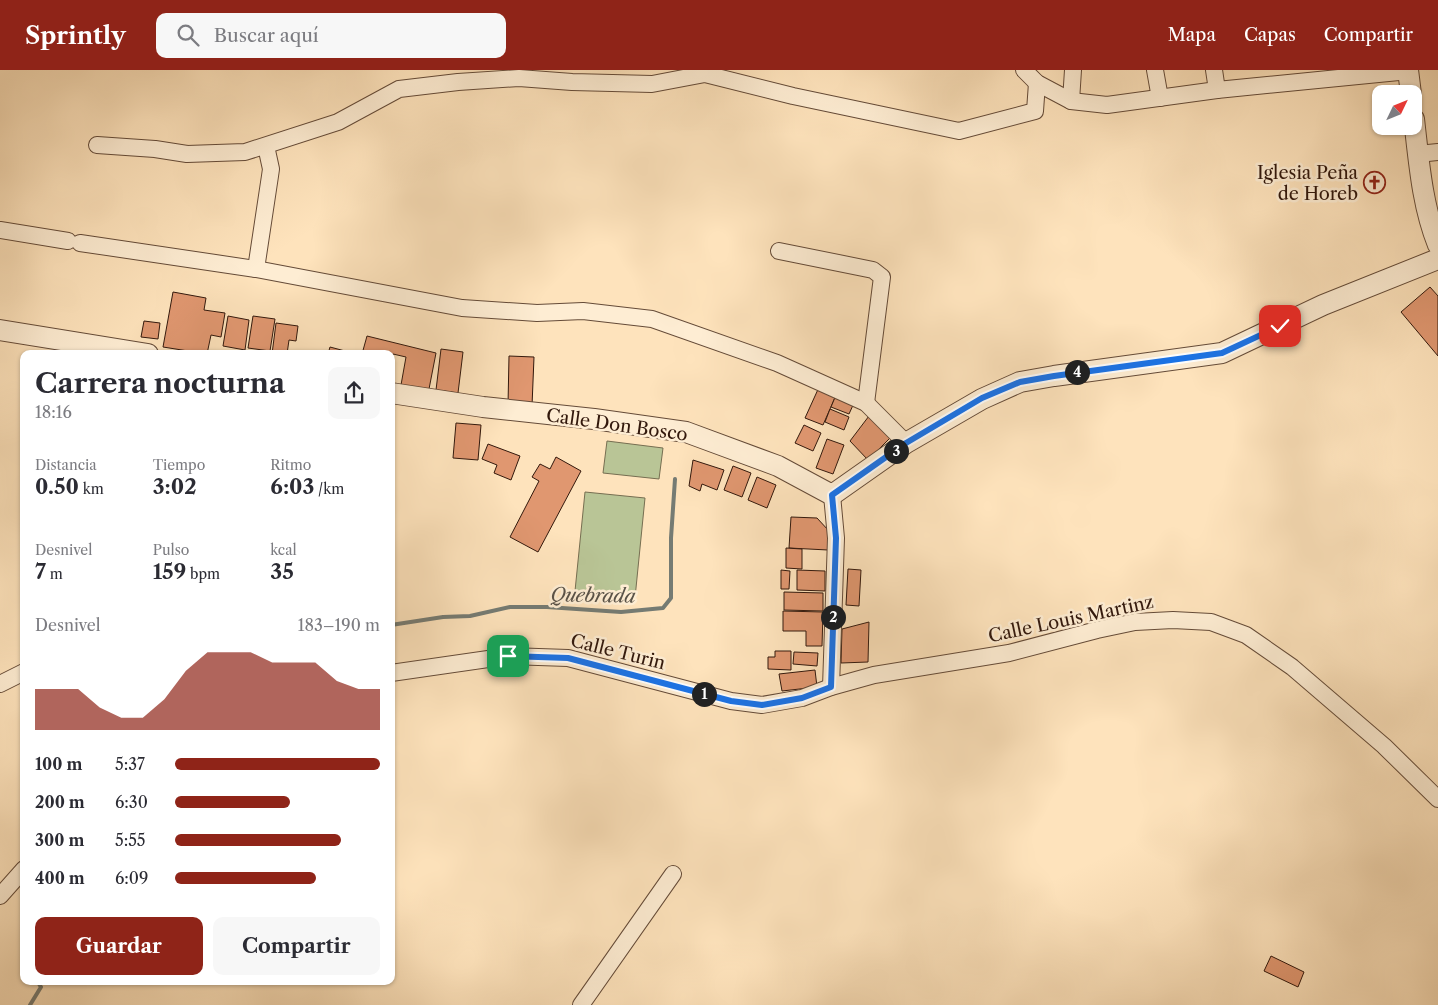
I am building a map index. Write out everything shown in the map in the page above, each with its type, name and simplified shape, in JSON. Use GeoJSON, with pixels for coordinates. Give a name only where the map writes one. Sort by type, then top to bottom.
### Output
{"type":"FeatureCollection","features":[{"type":"Feature","properties":{"kind":"street"},"geometry":{"type":"LineString","coordinates":[[1024,70],[1037,83],[1071,101],[1108,105],[1303,76],[1409,70],[1410,85]]}},
{"type":"Feature","properties":{"kind":"street"},"geometry":{"type":"LineString","coordinates":[[1071,101],[1073,70]]}},
{"type":"Feature","properties":{"kind":"street"},"geometry":{"type":"LineString","coordinates":[[1156,70],[1160,98]]}},
{"type":"Feature","properties":{"kind":"street"},"geometry":{"type":"LineString","coordinates":[[1214,70],[1216,90]]}},
{"type":"Feature","properties":{"kind":"street"},"geometry":{"type":"LineString","coordinates":[[97,145],[155,149],[187,154],[246,152],[338,122],[400,89],[458,82],[519,78],[572,82],[652,84],[705,74],[793,96],[959,131],[1035,111],[1037,83]]}},
{"type":"Feature","properties":{"kind":"street"},"geometry":{"type":"LineString","coordinates":[[1421,135],[1428,153],[1423,193],[1434,223],[1438,245]]}},
{"type":"Feature","properties":{"kind":"street"},"geometry":{"type":"LineString","coordinates":[[256,269],[271,168],[266,146]]}},
{"type":"Feature","properties":{"kind":"street"},"geometry":{"type":"LineString","coordinates":[[0,230],[256,269],[462,308],[537,313],[583,311],[652,319],[777,363],[866,403],[906,443]]}},
{"type":"Feature","properties":{"kind":"street"},"geometry":{"type":"LineString","coordinates":[[779,251],[873,270],[882,277],[866,403]]}},
{"type":"Feature","properties":{"kind":"street"},"geometry":{"type":"LineString","coordinates":[[831,687],[836,538],[832,495],[906,443],[982,398],[1020,382],[1222,353],[1323,304],[1438,259]]}},
{"type":"Feature","properties":{"kind":"street"},"geometry":{"type":"LineString","coordinates":[[0,330],[120,350]]}},
{"type":"Feature","properties":{"kind":"street","name":"Calle Don Bosco"},"geometry":{"type":"LineString","coordinates":[[395,394],[483,407],[594,419],[686,432],[778,466],[832,495]]}},
{"type":"Feature","properties":{"kind":"street","name":"Calle Louis Martinz"},"geometry":{"type":"LineString","coordinates":[[831,687],[874,675],[1009,653],[1135,622],[1173,620],[1211,622],[1246,635],[1292,667],[1384,746],[1438,799]]}},
{"type":"Feature","properties":{"kind":"street","name":"Calle Turin"},"geometry":{"type":"LineString","coordinates":[[395,672],[508,656],[568,658],[731,701],[762,705],[802,698],[831,687]]}},
{"type":"Feature","properties":{"kind":"street"},"geometry":{"type":"LineString","coordinates":[[0,684],[20,674]]}},
{"type":"Feature","properties":{"kind":"street"},"geometry":{"type":"LineString","coordinates":[[0,896],[20,874]]}},
{"type":"Feature","properties":{"kind":"street"},"geometry":{"type":"LineString","coordinates":[[581,1005],[673,874]]}},
{"type":"Feature","properties":{"kind":"green space"},"geometry":{"type":"Polygon","coordinates":[[[607,441],[663,448],[659,479],[603,473],[607,441]]]}},
{"type":"Feature","properties":{"kind":"green space"},"geometry":{"type":"Polygon","coordinates":[[[585,492],[645,498],[635,598],[575,591],[585,492]]]}},
{"type":"Feature","properties":{"kind":"building"},"geometry":{"type":"Polygon","coordinates":[[[1430,287],[1438,296],[1438,356],[1401,312],[1430,287]]]}},
{"type":"Feature","properties":{"kind":"building"},"geometry":{"type":"Polygon","coordinates":[[[173,292],[206,298],[204,310],[225,313],[221,337],[211,335],[208,350],[182,350],[163,347],[173,292]]]}},
{"type":"Feature","properties":{"kind":"building"},"geometry":{"type":"Polygon","coordinates":[[[228,316],[249,320],[245,350],[223,346],[228,316]]]}},
{"type":"Feature","properties":{"kind":"building"},"geometry":{"type":"Polygon","coordinates":[[[253,316],[275,319],[270,350],[248,348],[253,316]]]}},
{"type":"Feature","properties":{"kind":"building"},"geometry":{"type":"Polygon","coordinates":[[[144,321],[160,323],[158,339],[141,337],[144,321]]]}},
{"type":"Feature","properties":{"kind":"building"},"geometry":{"type":"Polygon","coordinates":[[[276,323],[298,326],[296,341],[289,340],[288,350],[273,350],[276,323]]]}},
{"type":"Feature","properties":{"kind":"building"},"geometry":{"type":"Polygon","coordinates":[[[367,336],[436,353],[429,389],[401,385],[406,357],[395,354],[395,350],[363,350],[367,336]]]}},
{"type":"Feature","properties":{"kind":"building"},"geometry":{"type":"Polygon","coordinates":[[[330,347],[341,350],[329,350],[330,347]]]}},
{"type":"Feature","properties":{"kind":"building"},"geometry":{"type":"Polygon","coordinates":[[[441,349],[463,352],[458,393],[436,390],[441,349]]]}},
{"type":"Feature","properties":{"kind":"building"},"geometry":{"type":"Polygon","coordinates":[[[509,356],[534,357],[532,406],[508,405],[509,356]]]}},
{"type":"Feature","properties":{"kind":"building"},"geometry":{"type":"Polygon","coordinates":[[[820,385],[837,393],[823,425],[805,418],[820,385]]]}},
{"type":"Feature","properties":{"kind":"building"},"geometry":{"type":"Polygon","coordinates":[[[836,395],[854,403],[849,414],[831,407],[836,395]]]}},
{"type":"Feature","properties":{"kind":"building"},"geometry":{"type":"Polygon","coordinates":[[[830,409],[849,417],[844,430],[825,422],[830,409]]]}},
{"type":"Feature","properties":{"kind":"building"},"geometry":{"type":"Polygon","coordinates":[[[872,412],[894,434],[868,460],[850,441],[872,412]]]}},
{"type":"Feature","properties":{"kind":"building"},"geometry":{"type":"Polygon","coordinates":[[[456,423],[481,425],[478,460],[453,458],[456,423]]]}},
{"type":"Feature","properties":{"kind":"building"},"geometry":{"type":"Polygon","coordinates":[[[804,425],[821,433],[813,451],[795,443],[804,425]]]}},
{"type":"Feature","properties":{"kind":"building"},"geometry":{"type":"Polygon","coordinates":[[[827,439],[844,445],[833,474],[816,468],[827,439]]]}},
{"type":"Feature","properties":{"kind":"building"},"geometry":{"type":"Polygon","coordinates":[[[488,444],[520,456],[511,480],[494,473],[497,465],[482,459],[488,444]]]}},
{"type":"Feature","properties":{"kind":"building"},"geometry":{"type":"Polygon","coordinates":[[[556,457],[581,471],[538,552],[510,537],[539,481],[532,477],[540,464],[550,469],[556,457]]]}},
{"type":"Feature","properties":{"kind":"building"},"geometry":{"type":"Polygon","coordinates":[[[693,460],[724,470],[717,490],[702,484],[700,491],[689,486],[693,460]]]}},
{"type":"Feature","properties":{"kind":"building"},"geometry":{"type":"Polygon","coordinates":[[[733,466],[751,473],[742,497],[724,490],[733,466]]]}},
{"type":"Feature","properties":{"kind":"building"},"geometry":{"type":"Polygon","coordinates":[[[757,477],[776,485],[767,508],[748,500],[757,477]]]}},
{"type":"Feature","properties":{"kind":"building"},"geometry":{"type":"Polygon","coordinates":[[[791,517],[817,518],[829,531],[828,550],[789,548],[791,517]]]}},
{"type":"Feature","properties":{"kind":"building"},"geometry":{"type":"Polygon","coordinates":[[[786,548],[802,549],[802,569],[786,568],[786,548]]]}},
{"type":"Feature","properties":{"kind":"building"},"geometry":{"type":"Polygon","coordinates":[[[848,569],[861,570],[859,606],[846,605],[848,569]]]}},
{"type":"Feature","properties":{"kind":"building"},"geometry":{"type":"Polygon","coordinates":[[[781,570],[790,571],[789,589],[781,589],[781,570]]]}},
{"type":"Feature","properties":{"kind":"building"},"geometry":{"type":"Polygon","coordinates":[[[797,570],[825,571],[825,591],[797,590],[797,570]]]}},
{"type":"Feature","properties":{"kind":"building"},"geometry":{"type":"Polygon","coordinates":[[[784,592],[823,593],[823,611],[784,610],[784,592]]]}},
{"type":"Feature","properties":{"kind":"building"},"geometry":{"type":"Polygon","coordinates":[[[783,611],[823,612],[822,646],[806,646],[806,631],[783,631],[783,611]]]}},
{"type":"Feature","properties":{"kind":"building"},"geometry":{"type":"Polygon","coordinates":[[[869,622],[868,662],[841,663],[842,629],[869,622]]]}},
{"type":"Feature","properties":{"kind":"building"},"geometry":{"type":"Polygon","coordinates":[[[775,651],[791,651],[791,670],[768,669],[768,657],[775,657],[775,651]]]}},
{"type":"Feature","properties":{"kind":"building"},"geometry":{"type":"Polygon","coordinates":[[[794,652],[818,653],[817,666],[793,664],[794,652]]]}},
{"type":"Feature","properties":{"kind":"building"},"geometry":{"type":"Polygon","coordinates":[[[815,670],[817,687],[782,691],[779,674],[815,670]]]}},
{"type":"Feature","properties":{"kind":"building"},"geometry":{"type":"Polygon","coordinates":[[[1271,956],[1304,972],[1298,987],[1264,971],[1271,956]]]}},
{"type":"Feature","properties":{"kind":"waterway","name":"Quebrada"},"geometry":{"type":"LineString","coordinates":[[395,624],[443,617],[470,616],[510,607],[547,607],[621,612],[663,608],[671,598],[671,538],[675,479]]}},
{"type":"Feature","properties":{"kind":"waterway","name":"Quebrada"},"geometry":{"type":"LineString","coordinates":[[30,1005],[41,987],[40,985]]}},
{"type":"Feature","properties":{"kind":"place","name":"Iglesia Peña de Horeb"},"geometry":{"type":"Point","coordinates":[1374,183]}},
{"type":"Feature","properties":{"kind":"route"},"geometry":{"type":"LineString","coordinates":[[508,656],[568,658],[731,701],[762,705],[802,698],[831,687],[836,538],[832,495],[906,443],[982,398],[1020,382],[1222,353],[1280,326]]}}]}
